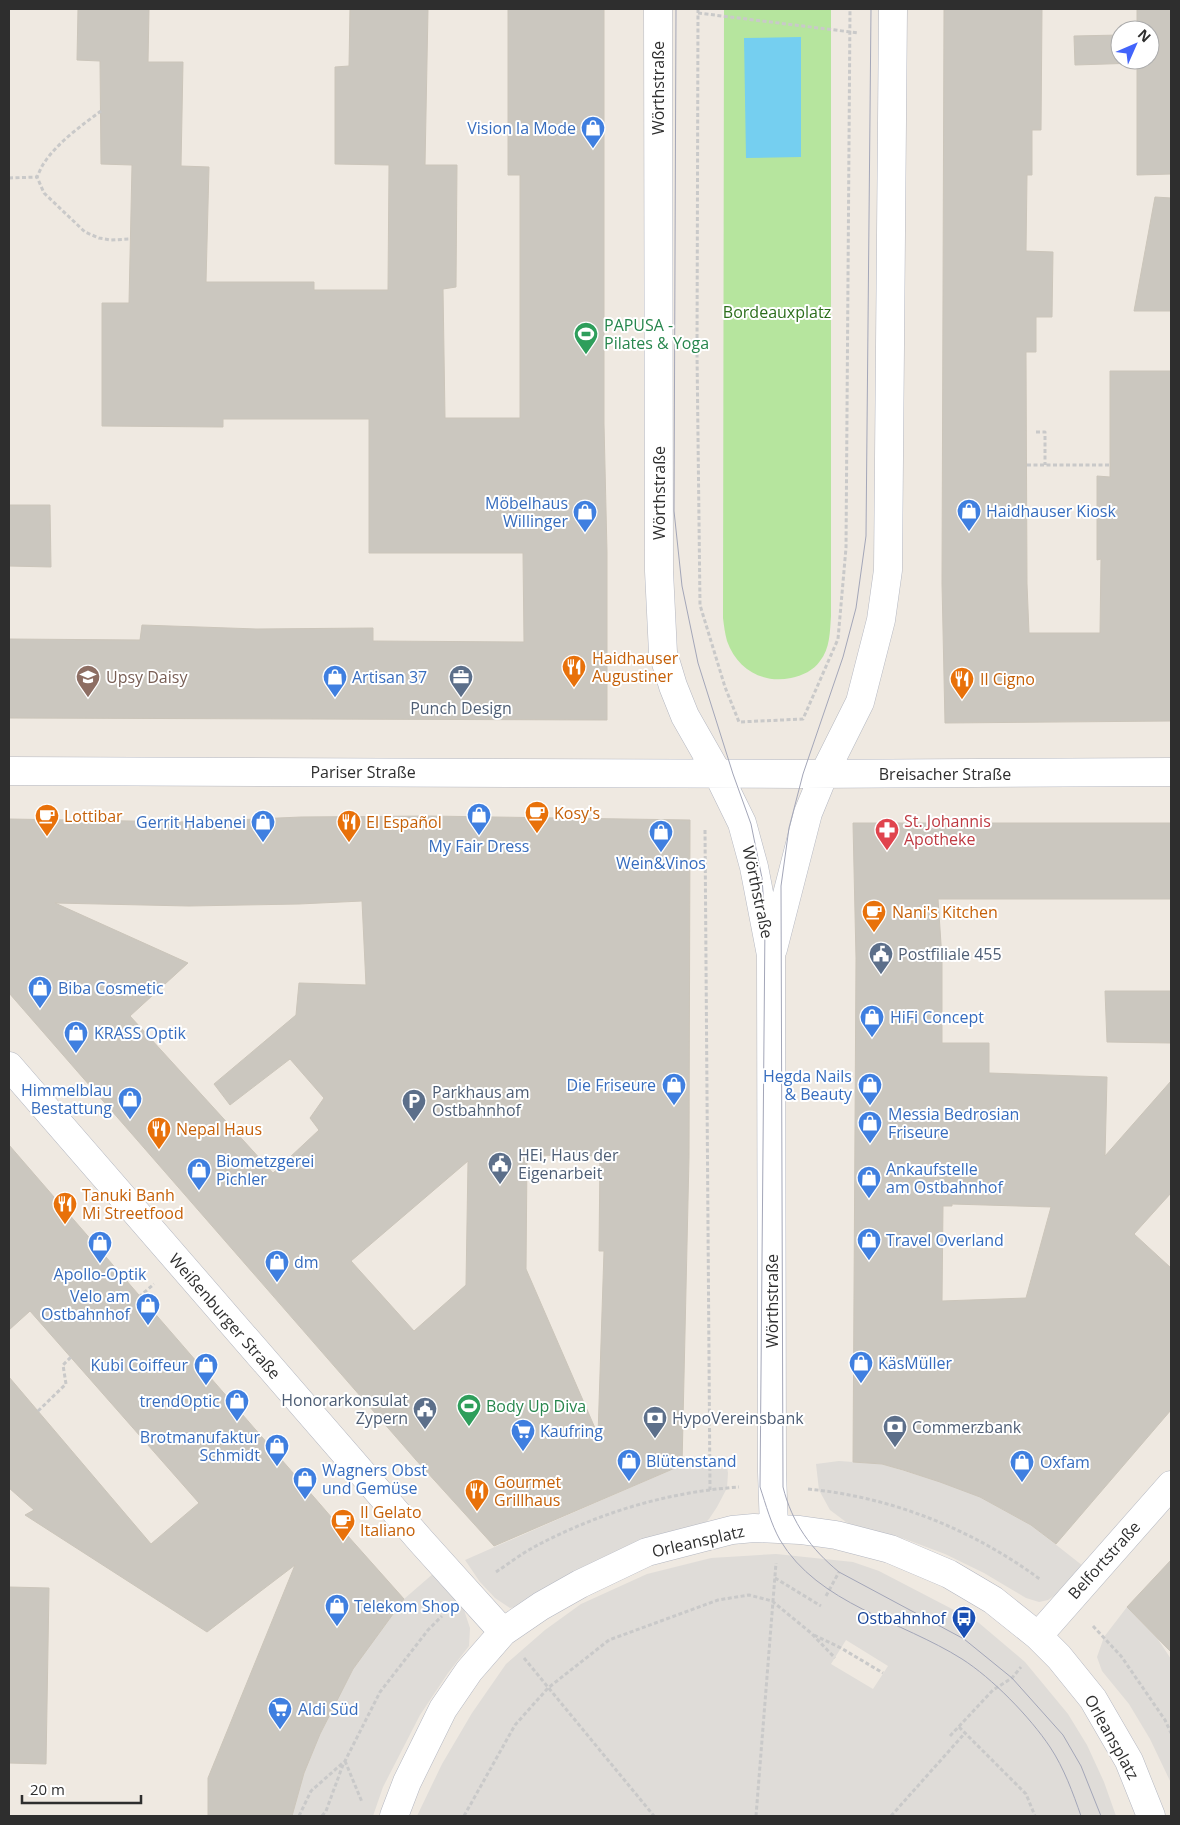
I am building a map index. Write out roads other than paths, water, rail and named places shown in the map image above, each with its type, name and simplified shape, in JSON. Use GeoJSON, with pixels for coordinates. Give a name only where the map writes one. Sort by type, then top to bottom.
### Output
{"type":"FeatureCollection","features":[{"type":"Feature","properties":{"kind":"street","name":"Wörthstraße"},"geometry":{"type":"LineString","coordinates":[[658,9],[659,572],[663,653],[685,716],[718,774],[744,831],[754,867],[771,955],[772,1487],[775,1541]]}},
{"type":"Feature","properties":{"kind":"street","name":"Wörthstraße"},"geometry":{"type":"LineString","coordinates":[[771,955],[808,813],[824,774],[860,702],[881,620],[888,570],[893,9]]}},
{"type":"Feature","properties":{"kind":"street","name":"Pariser Straße"},"geometry":{"type":"LineString","coordinates":[[9,771],[718,774]]}},
{"type":"Feature","properties":{"kind":"street","name":"Breisacher Straße"},"geometry":{"type":"LineString","coordinates":[[718,774],[1171,772]]}},
{"type":"Feature","properties":{"kind":"street","name":"Weißenburger Straße"},"geometry":{"type":"LineString","coordinates":[[9,1066],[414,1534],[503,1632]]}},
{"type":"Feature","properties":{"kind":"street","name":"Belfortstraße"},"geometry":{"type":"LineString","coordinates":[[1038,1636],[1171,1485]]}},
{"type":"Feature","properties":{"kind":"street","name":"Orleansplatz"},"geometry":{"type":"LineString","coordinates":[[394,1816],[407,1782],[443,1709],[469,1671],[503,1632],[541,1606],[580,1584],[647,1552],[732,1530],[754,1528],[775,1541],[836,1534],[890,1549],[949,1574],[993,1600],[1038,1636],[1059,1657],[1094,1699],[1129,1761],[1151,1816]]}},
{"type":"Feature","properties":{"kind":"water"},"geometry":{"type":"Polygon","coordinates":[[[801,37],[801,157],[746,158],[744,38],[801,37]]]}},
{"type":"Feature","properties":{"kind":"tram line"},"geometry":{"type":"LineString","coordinates":[[676,9],[674,511],[682,586],[698,663],[751,824],[762,878],[765,922],[760,1487],[771,1521],[780,1540],[796,1562],[816,1580],[838,1596],[962,1659],[974,1667],[1010,1699],[1042,1735],[1060,1763],[1081,1816]]}},
{"type":"Feature","properties":{"kind":"tram line"},"geometry":{"type":"LineString","coordinates":[[871,9],[866,536],[856,608],[843,657],[803,774],[789,828],[781,886],[783,1487],[797,1524],[811,1544],[839,1572],[964,1639],[1012,1678],[1063,1735],[1081,1766],[1101,1816]]}},
{"type":"Feature","properties":{"kind":"place","name":"Vision la Mode"},"geometry":{"type":"Point","coordinates":[593,149]}},
{"type":"Feature","properties":{"kind":"place","name":"PAPUSA - Pilates & Yoga"},"geometry":{"type":"Point","coordinates":[586,355]}},
{"type":"Feature","properties":{"kind":"place","name":"Haidhauser Kiosk"},"geometry":{"type":"Point","coordinates":[969,532]}},
{"type":"Feature","properties":{"kind":"place","name":"Möbelhaus Willinger"},"geometry":{"type":"Point","coordinates":[585,533]}},
{"type":"Feature","properties":{"kind":"place","name":"Haidhauser Augustiner"},"geometry":{"type":"Point","coordinates":[574,688]}},
{"type":"Feature","properties":{"kind":"place","name":"Upsy Daisy"},"geometry":{"type":"Point","coordinates":[88,698]}},
{"type":"Feature","properties":{"kind":"place","name":"Artisan 37"},"geometry":{"type":"Point","coordinates":[335,698]}},
{"type":"Feature","properties":{"kind":"place","name":"Punch Design"},"geometry":{"type":"Point","coordinates":[461,698]}},
{"type":"Feature","properties":{"kind":"place","name":"Il Cigno"},"geometry":{"type":"Point","coordinates":[962,700]}},
{"type":"Feature","properties":{"kind":"place","name":"Kosy's"},"geometry":{"type":"Point","coordinates":[537,834]}},
{"type":"Feature","properties":{"kind":"place","name":"My Fair Dress"},"geometry":{"type":"Point","coordinates":[479,836]}},
{"type":"Feature","properties":{"kind":"place","name":"Lottibar"},"geometry":{"type":"Point","coordinates":[47,837]}},
{"type":"Feature","properties":{"kind":"place","name":"Gerrit Habenei"},"geometry":{"type":"Point","coordinates":[263,843]}},
{"type":"Feature","properties":{"kind":"place","name":"El Español"},"geometry":{"type":"Point","coordinates":[349,843]}},
{"type":"Feature","properties":{"kind":"place","name":"St. Johannis Apotheke"},"geometry":{"type":"Point","coordinates":[887,851]}},
{"type":"Feature","properties":{"kind":"place","name":"Wein&Vinos"},"geometry":{"type":"Point","coordinates":[661,853]}},
{"type":"Feature","properties":{"kind":"place","name":"Nani's Kitchen"},"geometry":{"type":"Point","coordinates":[874,933]}},
{"type":"Feature","properties":{"kind":"place","name":"Postfiliale 455"},"geometry":{"type":"Point","coordinates":[881,975]}},
{"type":"Feature","properties":{"kind":"place","name":"Biba Cosmetic"},"geometry":{"type":"Point","coordinates":[40,1009]}},
{"type":"Feature","properties":{"kind":"place","name":"HiFi Concept"},"geometry":{"type":"Point","coordinates":[872,1038]}},
{"type":"Feature","properties":{"kind":"place","name":"KRASS Optik"},"geometry":{"type":"Point","coordinates":[76,1054]}},
{"type":"Feature","properties":{"kind":"place","name":"Die Friseure"},"geometry":{"type":"Point","coordinates":[674,1106]}},
{"type":"Feature","properties":{"kind":"place","name":"Hegda Nails & Beauty"},"geometry":{"type":"Point","coordinates":[870,1106]}},
{"type":"Feature","properties":{"kind":"place","name":"Himmelblau Bestattung"},"geometry":{"type":"Point","coordinates":[130,1120]}},
{"type":"Feature","properties":{"kind":"place","name":"Parkhaus am Ostbahnhof"},"geometry":{"type":"Point","coordinates":[414,1122]}},
{"type":"Feature","properties":{"kind":"place","name":"Messia Bedrosian Friseure"},"geometry":{"type":"Point","coordinates":[870,1144]}},
{"type":"Feature","properties":{"kind":"place","name":"Nepal Haus"},"geometry":{"type":"Point","coordinates":[159,1150]}},
{"type":"Feature","properties":{"kind":"place","name":"HEi, Haus der Eigenarbeit"},"geometry":{"type":"Point","coordinates":[500,1185]}},
{"type":"Feature","properties":{"kind":"place","name":"Biometzgerei Pichler"},"geometry":{"type":"Point","coordinates":[199,1191]}},
{"type":"Feature","properties":{"kind":"place","name":"Ankaufstelle am Ostbahnhof"},"geometry":{"type":"Point","coordinates":[869,1199]}},
{"type":"Feature","properties":{"kind":"place","name":"Tanuki Banh Mi Streetfood"},"geometry":{"type":"Point","coordinates":[65,1225]}},
{"type":"Feature","properties":{"kind":"place","name":"Travel Overland"},"geometry":{"type":"Point","coordinates":[869,1261]}},
{"type":"Feature","properties":{"kind":"place","name":"Apollo-Optik"},"geometry":{"type":"Point","coordinates":[100,1264]}},
{"type":"Feature","properties":{"kind":"place","name":"dm"},"geometry":{"type":"Point","coordinates":[277,1283]}},
{"type":"Feature","properties":{"kind":"place","name":"Velo am Ostbahnhof"},"geometry":{"type":"Point","coordinates":[148,1326]}},
{"type":"Feature","properties":{"kind":"place","name":"KäsMüller"},"geometry":{"type":"Point","coordinates":[861,1384]}},
{"type":"Feature","properties":{"kind":"place","name":"Kubi Coiffeur"},"geometry":{"type":"Point","coordinates":[206,1386]}},
{"type":"Feature","properties":{"kind":"place","name":"trendOptic"},"geometry":{"type":"Point","coordinates":[237,1422]}},
{"type":"Feature","properties":{"kind":"place","name":"Body Up Diva"},"geometry":{"type":"Point","coordinates":[469,1427]}},
{"type":"Feature","properties":{"kind":"place","name":"Honorarkonsulat Zypern"},"geometry":{"type":"Point","coordinates":[425,1430]}},
{"type":"Feature","properties":{"kind":"place","name":"HypoVereinsbank"},"geometry":{"type":"Point","coordinates":[655,1439]}},
{"type":"Feature","properties":{"kind":"place","name":"Commerzbank"},"geometry":{"type":"Point","coordinates":[895,1448]}},
{"type":"Feature","properties":{"kind":"place","name":"Kaufring"},"geometry":{"type":"Point","coordinates":[523,1452]}},
{"type":"Feature","properties":{"kind":"place","name":"Brotmanufaktur Schmidt"},"geometry":{"type":"Point","coordinates":[277,1467]}},
{"type":"Feature","properties":{"kind":"place","name":"Blütenstand"},"geometry":{"type":"Point","coordinates":[629,1482]}},
{"type":"Feature","properties":{"kind":"place","name":"Oxfam"},"geometry":{"type":"Point","coordinates":[1022,1483]}},
{"type":"Feature","properties":{"kind":"place","name":"Wagners Obst und Gemüse"},"geometry":{"type":"Point","coordinates":[305,1500]}},
{"type":"Feature","properties":{"kind":"place","name":"Gourmet Grillhaus"},"geometry":{"type":"Point","coordinates":[477,1512]}},
{"type":"Feature","properties":{"kind":"place","name":"Il Gelato Italiano"},"geometry":{"type":"Point","coordinates":[343,1542]}},
{"type":"Feature","properties":{"kind":"place","name":"Telekom Shop"},"geometry":{"type":"Point","coordinates":[337,1627]}},
{"type":"Feature","properties":{"kind":"place","name":"Ostbahnhof"},"geometry":{"type":"Point","coordinates":[964,1639]}},
{"type":"Feature","properties":{"kind":"place","name":"Aldi Süd"},"geometry":{"type":"Point","coordinates":[280,1730]}},
{"type":"Feature","properties":{"kind":"park label","name":"Bordeauxplatz"},"geometry":{"type":"Point","coordinates":[777,312]}}]}
